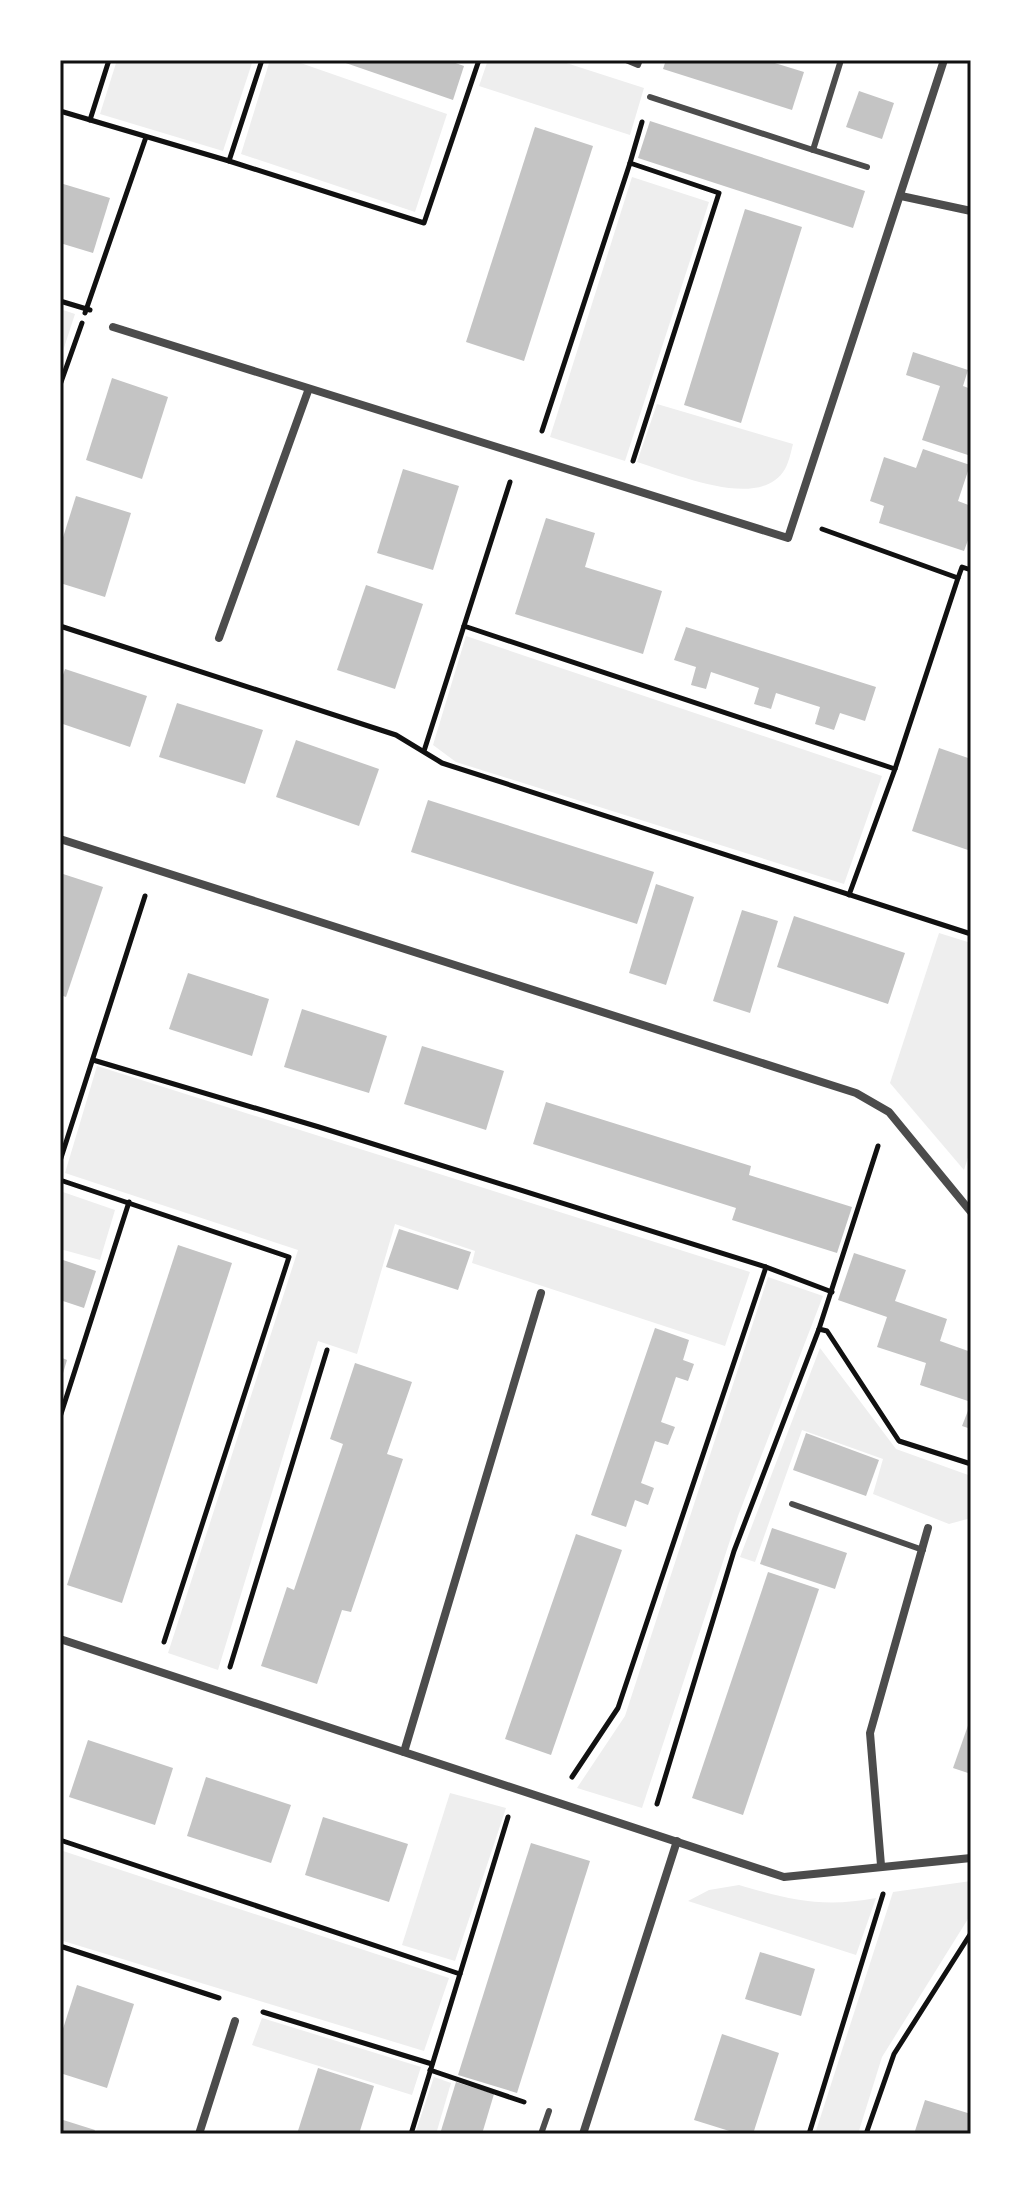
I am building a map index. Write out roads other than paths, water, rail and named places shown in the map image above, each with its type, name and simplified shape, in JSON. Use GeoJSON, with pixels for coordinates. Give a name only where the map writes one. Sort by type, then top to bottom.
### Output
{"type":"FeatureCollection","features":[{"type":"Feature","properties":{"kind":"street"},"geometry":{"type":"LineString","coordinates":[[113,327],[308,391],[788,538],[944,60]]}},
{"type":"Feature","properties":{"kind":"street"},"geometry":{"type":"LineString","coordinates":[[901,196],[971,211]]}},
{"type":"Feature","properties":{"kind":"street"},"geometry":{"type":"LineString","coordinates":[[219,638],[308,391]]}},
{"type":"Feature","properties":{"kind":"street"},"geometry":{"type":"LineString","coordinates":[[60,839],[856,1093],[889,1112],[971,1212]]}},
{"type":"Feature","properties":{"kind":"street"},"geometry":{"type":"LineString","coordinates":[[404,1752],[541,1293]]}},
{"type":"Feature","properties":{"kind":"street"},"geometry":{"type":"LineString","coordinates":[[881,1865],[870,1733],[928,1528]]}},
{"type":"Feature","properties":{"kind":"street"},"geometry":{"type":"LineString","coordinates":[[60,1639],[784,1877],[971,1858]]}},
{"type":"Feature","properties":{"kind":"street"},"geometry":{"type":"LineString","coordinates":[[583,2134],[677,1841]]}},
{"type":"Feature","properties":{"kind":"street"},"geometry":{"type":"LineString","coordinates":[[199,2134],[235,2021]]}},
{"type":"Feature","properties":{"kind":"lane"},"geometry":{"type":"LineString","coordinates":[[626,60],[638,65],[640,60]]}},
{"type":"Feature","properties":{"kind":"lane"},"geometry":{"type":"LineString","coordinates":[[813,150],[841,60]]}},
{"type":"Feature","properties":{"kind":"lane"},"geometry":{"type":"LineString","coordinates":[[650,97],[867,167]]}},
{"type":"Feature","properties":{"kind":"lane"},"geometry":{"type":"LineString","coordinates":[[792,1504],[923,1550]]}},
{"type":"Feature","properties":{"kind":"lane"},"geometry":{"type":"LineString","coordinates":[[541,2134],[549,2111]]}}]}
